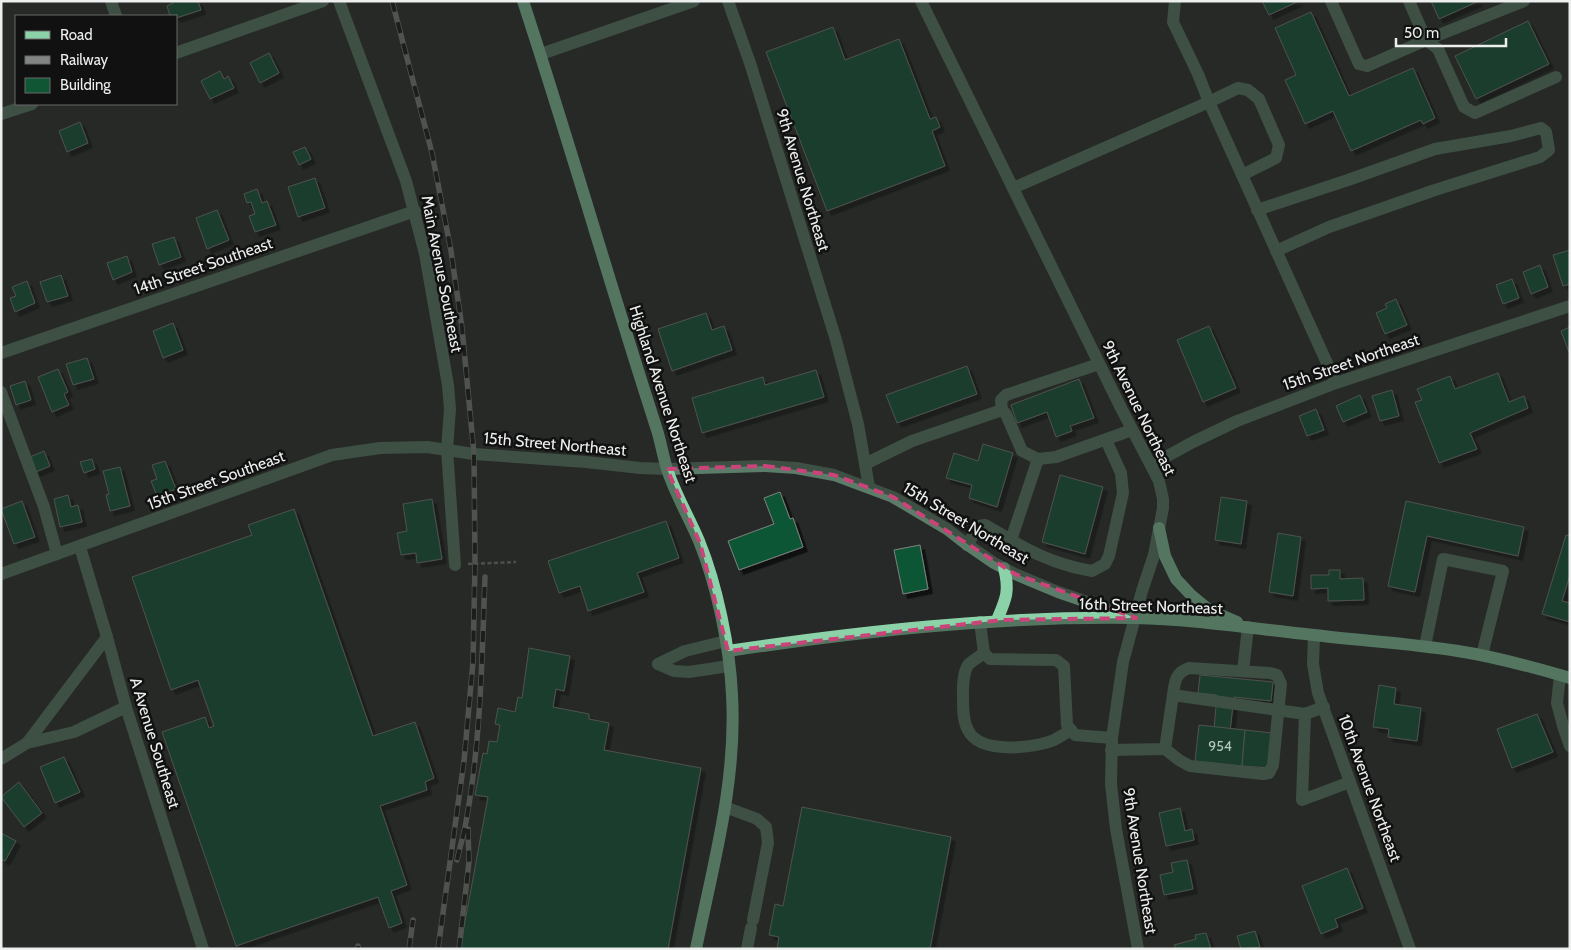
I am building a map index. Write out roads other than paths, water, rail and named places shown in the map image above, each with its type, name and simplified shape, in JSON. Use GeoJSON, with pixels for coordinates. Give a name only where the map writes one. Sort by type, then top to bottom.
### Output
{"type":"FeatureCollection","features":[{"type":"Feature","properties":{"kind":"main road","name":"Highland Avenue Northeast"},"geometry":{"type":"LineString","coordinates":[[524,1],[584,191],[634,359],[659,434],[667,469],[700,543],[714,590],[727,646],[733,715],[731,758],[725,808],[696,949]]}},
{"type":"Feature","properties":{"kind":"main road"},"geometry":{"type":"LineString","coordinates":[[1159,528],[1165,556],[1176,579],[1209,610],[1248,627]]}},
{"type":"Feature","properties":{"kind":"main road"},"geometry":{"type":"LineString","coordinates":[[997,620],[1006,601],[1008,590],[1004,568]]}},
{"type":"Feature","properties":{"kind":"main road","name":"16th Street Northeast"},"geometry":{"type":"LineString","coordinates":[[727,646],[997,620],[1136,618],[1248,627],[1425,646],[1482,655],[1565,676]]}},
{"type":"Feature","properties":{"kind":"street"},"geometry":{"type":"LineString","coordinates":[[111,1],[116,15]]}},
{"type":"Feature","properties":{"kind":"street"},"geometry":{"type":"LineString","coordinates":[[178,52],[323,1]]}},
{"type":"Feature","properties":{"kind":"street","name":"Main Avenue Southeast"},"geometry":{"type":"LineString","coordinates":[[339,1],[406,181],[425,254],[448,385],[450,409],[447,449],[455,565]]}},
{"type":"Feature","properties":{"kind":"street"},"geometry":{"type":"LineString","coordinates":[[541,54],[694,1]]}},
{"type":"Feature","properties":{"kind":"street","name":"9th Avenue Northeast"},"geometry":{"type":"LineString","coordinates":[[728,1],[750,64],[836,340],[858,424],[869,487]]}},
{"type":"Feature","properties":{"kind":"street","name":"9th Avenue Northeast"},"geometry":{"type":"LineString","coordinates":[[921,1],[1099,364],[1159,481],[1163,499],[1159,528],[1154,555],[1142,591],[1123,662],[1112,744],[1111,784],[1116,829],[1138,949]]}},
{"type":"Feature","properties":{"kind":"street"},"geometry":{"type":"LineString","coordinates":[[1175,1],[1173,22],[1336,383]]}},
{"type":"Feature","properties":{"kind":"street"},"geometry":{"type":"LineString","coordinates":[[1331,1],[1359,64],[1367,66],[1524,1]]}},
{"type":"Feature","properties":{"kind":"street"},"geometry":{"type":"LineString","coordinates":[[1409,1],[1426,40],[1438,49],[1464,107],[1475,113],[1556,77]]}},
{"type":"Feature","properties":{"kind":"street"},"geometry":{"type":"LineString","coordinates":[[1013,188],[1238,88],[1248,90],[1259,99],[1279,145],[1276,158],[1242,175]]}},
{"type":"Feature","properties":{"kind":"street"},"geometry":{"type":"LineString","coordinates":[[1,114],[29,105]]}},
{"type":"Feature","properties":{"kind":"street"},"geometry":{"type":"LineString","coordinates":[[1257,210],[1435,149],[1511,136],[1542,128],[1546,132],[1548,150],[1540,157],[1435,190],[1329,227],[1276,251]]}},
{"type":"Feature","properties":{"kind":"street","name":"14th Street Southeast"},"geometry":{"type":"LineString","coordinates":[[1,353],[415,210]]}},
{"type":"Feature","properties":{"kind":"street","name":"15th Street Northeast"},"geometry":{"type":"LineString","coordinates":[[1150,465],[1237,421],[1336,383],[1570,306]]}},
{"type":"Feature","properties":{"kind":"street"},"geometry":{"type":"LineString","coordinates":[[1099,364],[1006,395],[1001,400],[1002,410],[1006,414],[1022,451],[1038,459],[1056,457],[1132,430]]}},
{"type":"Feature","properties":{"kind":"street"},"geometry":{"type":"LineString","coordinates":[[1,392],[44,507],[57,554]]}},
{"type":"Feature","properties":{"kind":"street"},"geometry":{"type":"LineString","coordinates":[[865,464],[912,441],[1002,410]]}},
{"type":"Feature","properties":{"kind":"street"},"geometry":{"type":"LineString","coordinates":[[967,545],[979,526],[985,524],[1027,550],[1069,568],[1092,571],[1105,564],[1109,556],[1123,493],[1120,473],[1106,440]]}},
{"type":"Feature","properties":{"kind":"street","name":"15th Street Southeast"},"geometry":{"type":"LineString","coordinates":[[1,574],[332,456],[380,448],[427,447],[447,449]]}},
{"type":"Feature","properties":{"kind":"street","name":"15th Street Northeast"},"geometry":{"type":"LineString","coordinates":[[447,449],[474,454],[667,469],[765,466],[796,468],[834,475],[893,497],[947,529],[967,545],[1004,568],[1058,592],[1136,618]]}},
{"type":"Feature","properties":{"kind":"street"},"geometry":{"type":"LineString","coordinates":[[1011,540],[1038,459]]}},
{"type":"Feature","properties":{"kind":"street","name":"A Avenue Southeast"},"geometry":{"type":"LineString","coordinates":[[80,546],[126,707],[203,949]]}},
{"type":"Feature","properties":{"kind":"street"},"geometry":{"type":"LineString","coordinates":[[1425,646],[1443,559],[1503,571],[1482,655]]}},
{"type":"Feature","properties":{"kind":"street"},"geometry":{"type":"LineString","coordinates":[[980,622],[984,653],[990,659],[1056,660],[1064,666],[1067,725],[1075,735],[1112,744],[1165,749],[1190,766],[1263,774],[1269,773],[1273,765],[1279,710],[1281,684],[1278,677],[1273,674],[1243,671],[1195,667],[1185,669],[1176,676],[1165,749]]}},
{"type":"Feature","properties":{"kind":"street"},"geometry":{"type":"LineString","coordinates":[[1243,671],[1248,627]]}},
{"type":"Feature","properties":{"kind":"street","name":"10th Avenue Northeast"},"geometry":{"type":"LineString","coordinates":[[1314,635],[1313,664],[1318,693],[1410,949]]}},
{"type":"Feature","properties":{"kind":"street"},"geometry":{"type":"LineString","coordinates":[[27,743],[107,637]]}},
{"type":"Feature","properties":{"kind":"street"},"geometry":{"type":"LineString","coordinates":[[727,646],[685,651],[658,664],[674,671],[689,672],[730,666]]}},
{"type":"Feature","properties":{"kind":"street"},"geometry":{"type":"LineString","coordinates":[[984,653],[969,665],[963,682],[963,711],[968,731],[975,739],[984,744],[1006,748],[1030,747],[1055,740],[1071,730]]}},
{"type":"Feature","properties":{"kind":"street"},"geometry":{"type":"LineString","coordinates":[[1565,676],[1557,703],[1568,737]]}},
{"type":"Feature","properties":{"kind":"street"},"geometry":{"type":"LineString","coordinates":[[1173,695],[1305,714],[1324,707]]}},
{"type":"Feature","properties":{"kind":"street"},"geometry":{"type":"LineString","coordinates":[[1,759],[27,743],[74,732],[126,707]]}},
{"type":"Feature","properties":{"kind":"street"},"geometry":{"type":"LineString","coordinates":[[1305,714],[1302,800],[1350,782]]}},
{"type":"Feature","properties":{"kind":"street"},"geometry":{"type":"LineString","coordinates":[[725,808],[757,819],[766,826],[768,843],[747,949]]}},
{"type":"Feature","properties":{"kind":"railway"},"geometry":{"type":"LineString","coordinates":[[392,1],[432,153],[451,251],[462,328],[474,454],[475,564],[473,662],[464,761],[438,949]]}},
{"type":"Feature","properties":{"kind":"railway"},"geometry":{"type":"LineString","coordinates":[[457,860],[466,822],[475,757],[480,697],[485,577]]}},
{"type":"Feature","properties":{"kind":"railway"},"geometry":{"type":"LineString","coordinates":[[459,949],[469,862],[468,829]]}},
{"type":"Feature","properties":{"kind":"railway"},"geometry":{"type":"LineString","coordinates":[[409,949],[413,920]]}}]}
